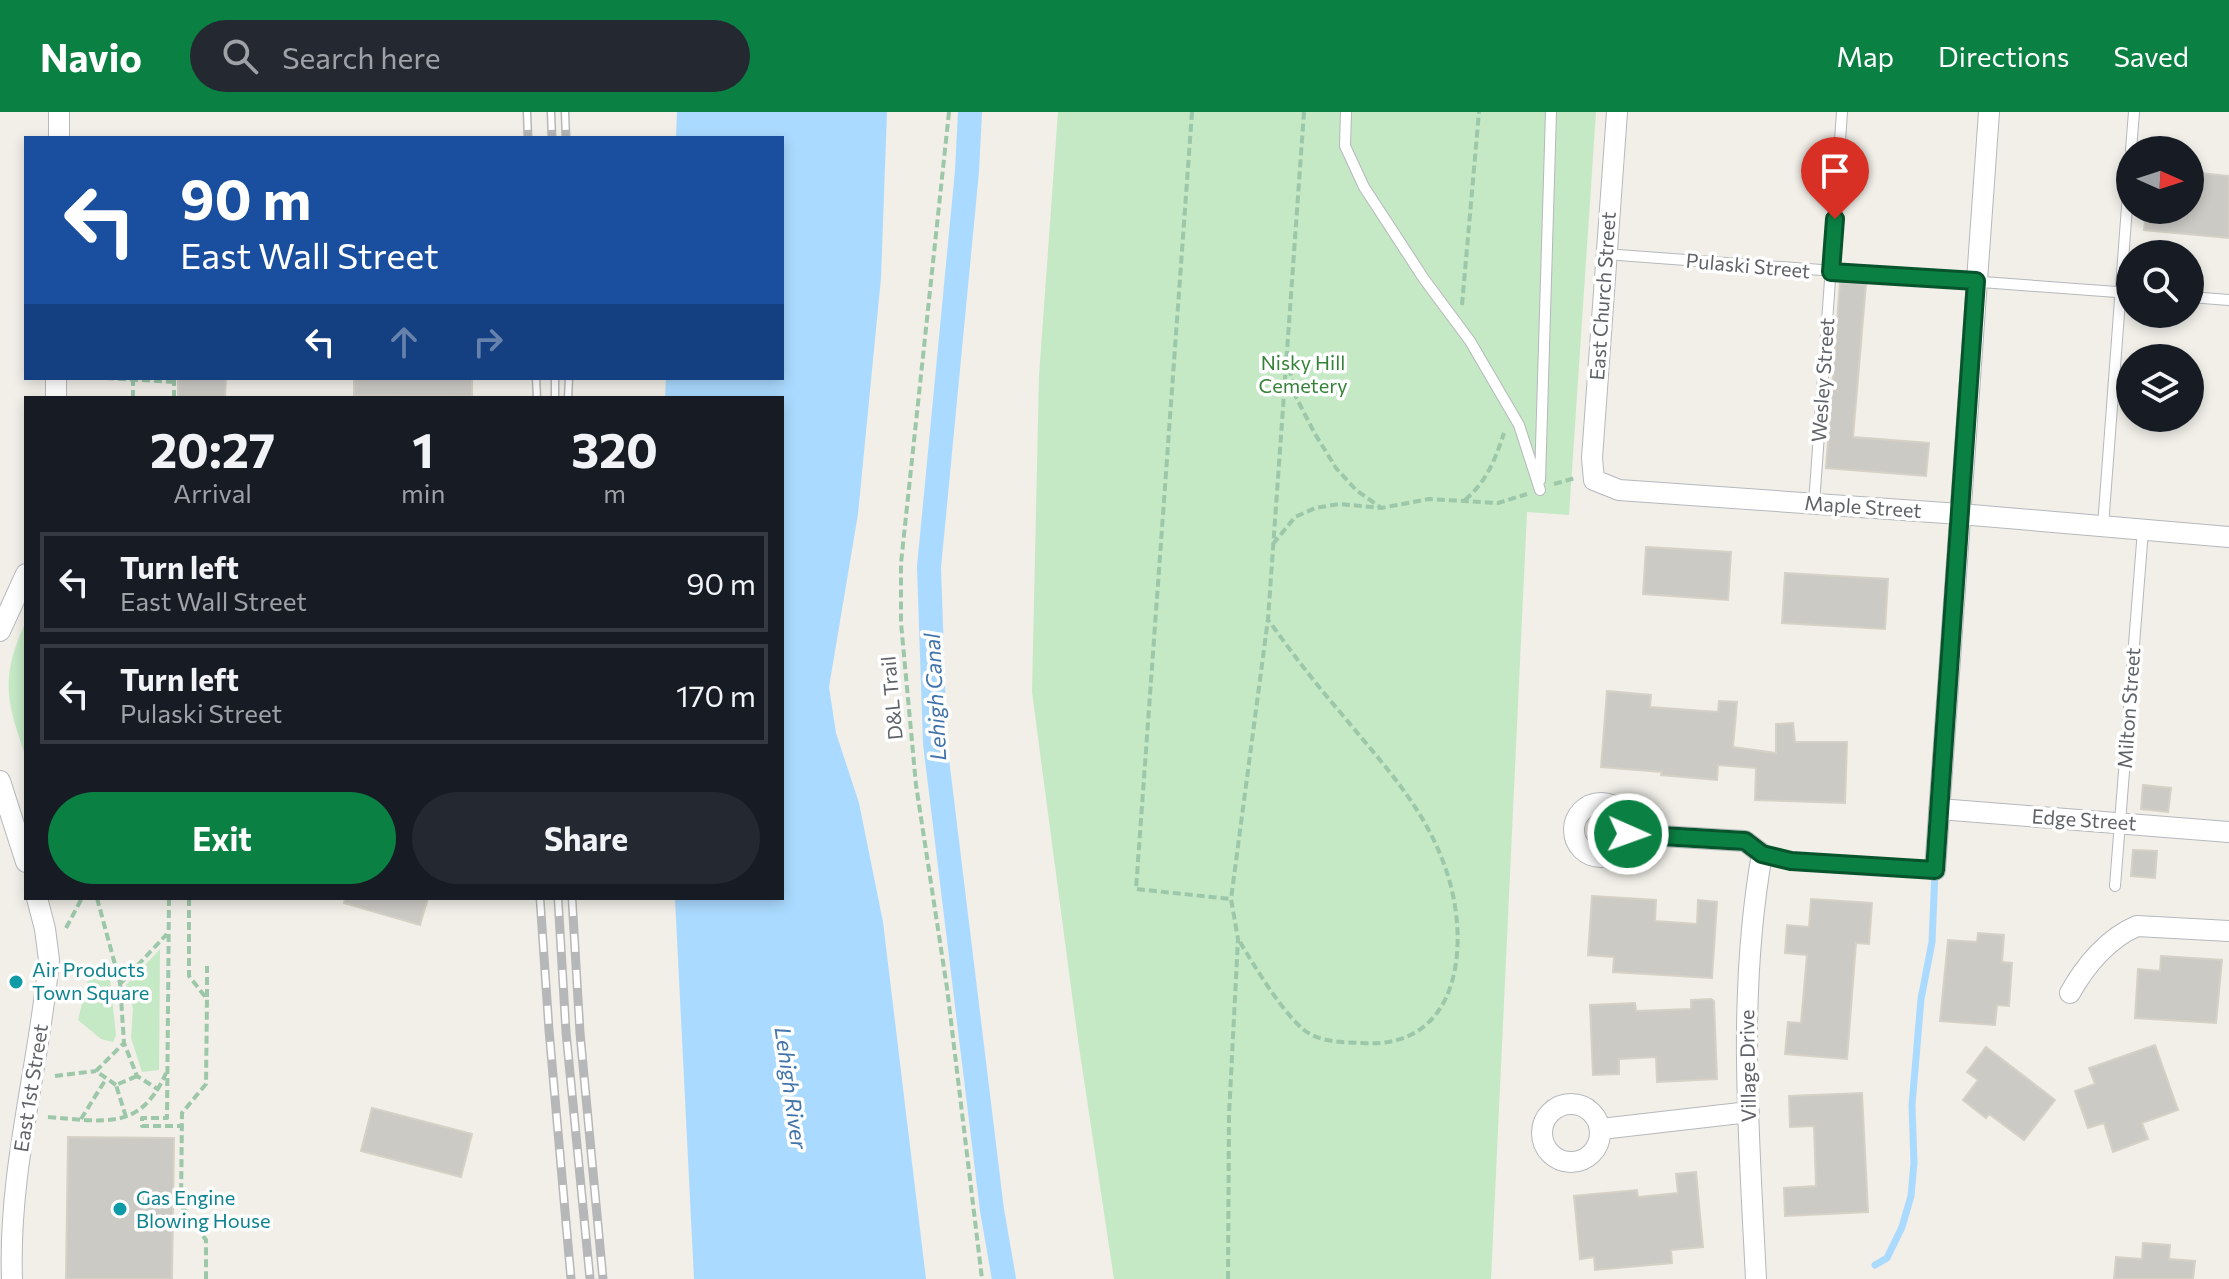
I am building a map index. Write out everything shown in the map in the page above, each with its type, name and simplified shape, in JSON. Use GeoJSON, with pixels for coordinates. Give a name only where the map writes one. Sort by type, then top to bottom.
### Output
{"type":"FeatureCollection","features":[{"type":"Feature","properties":{"kind":"street"},"geometry":{"type":"LineString","coordinates":[[59,112],[59,136]]}},
{"type":"Feature","properties":{"kind":"street","name":"East Church Street"},"geometry":{"type":"LineString","coordinates":[[1594,480],[1592,458],[1617,112]]}},
{"type":"Feature","properties":{"kind":"street"},"geometry":{"type":"LineString","coordinates":[[1935,870],[1989,112]]}},
{"type":"Feature","properties":{"kind":"street","name":"Maple Street"},"geometry":{"type":"LineString","coordinates":[[1594,480],[1619,490],[2229,537]]}},
{"type":"Feature","properties":{"kind":"street"},"geometry":{"type":"LineString","coordinates":[[0,631],[24,578]]}},
{"type":"Feature","properties":{"kind":"street"},"geometry":{"type":"LineString","coordinates":[[0,781],[24,856]]}},
{"type":"Feature","properties":{"kind":"street","name":"Edge Street"},"geometry":{"type":"LineString","coordinates":[[1939,809],[2229,832]]}},
{"type":"Feature","properties":{"kind":"street"},"geometry":{"type":"LineString","coordinates":[[1628,834],[1745,841],[1762,854]]}},
{"type":"Feature","properties":{"kind":"street","name":"Village Drive"},"geometry":{"type":"LineString","coordinates":[[1756,1279],[1746,1024],[1754,900],[1762,854]]}},
{"type":"Feature","properties":{"kind":"street","name":"East 1st Street"},"geometry":{"type":"LineString","coordinates":[[12,1279],[10,1237],[17,1174],[49,960],[38,900]]}},
{"type":"Feature","properties":{"kind":"street"},"geometry":{"type":"LineString","coordinates":[[2070,993],[2092,960],[2137,926],[2229,931]]}},
{"type":"Feature","properties":{"kind":"street"},"geometry":{"type":"LineString","coordinates":[[1601,1129],[1749,1112]]}},
{"type":"Feature","properties":{"kind":"lane"},"geometry":{"type":"LineString","coordinates":[[1346,112],[1345,146],[1364,187],[1460,328],[1519,425],[1540,490]]}},
{"type":"Feature","properties":{"kind":"lane"},"geometry":{"type":"LineString","coordinates":[[1540,490],[1551,112]]}},
{"type":"Feature","properties":{"kind":"lane","name":"Wesley Street"},"geometry":{"type":"LineString","coordinates":[[1814,504],[1842,112]]}},
{"type":"Feature","properties":{"kind":"lane"},"geometry":{"type":"LineString","coordinates":[[2132,136],[2134,112]]}},
{"type":"Feature","properties":{"kind":"lane","name":"Pulaski Street"},"geometry":{"type":"LineString","coordinates":[[1605,254],[2116,291]]}},
{"type":"Feature","properties":{"kind":"lane"},"geometry":{"type":"LineString","coordinates":[[2204,298],[2229,300]]}},
{"type":"Feature","properties":{"kind":"lane"},"geometry":{"type":"LineString","coordinates":[[2103,526],[2122,328]]}},
{"type":"Feature","properties":{"kind":"lane","name":"Milton Street"},"geometry":{"type":"LineString","coordinates":[[2115,886],[2143,530]]}},
{"type":"Feature","properties":{"kind":"lane"},"geometry":{"type":"LineString","coordinates":[[1762,854],[1791,861],[1935,870]]}},
{"type":"Feature","properties":{"kind":"path","name":"D&L Trail"},"geometry":{"type":"LineString","coordinates":[[949,112],[901,563],[901,623],[916,785],[947,988],[982,1279]]}},
{"type":"Feature","properties":{"kind":"path"},"geometry":{"type":"LineString","coordinates":[[1192,112],[1136,889],[1231,899]]}},
{"type":"Feature","properties":{"kind":"path"},"geometry":{"type":"LineString","coordinates":[[1228,1279],[1229,1115],[1238,939],[1231,899],[1268,619],[1304,112]]}},
{"type":"Feature","properties":{"kind":"path"},"geometry":{"type":"LineString","coordinates":[[1460,328],[1479,112]]}},
{"type":"Feature","properties":{"kind":"path"},"geometry":{"type":"LineString","coordinates":[[1286,350],[1295,395],[1315,434],[1336,468],[1356,490],[1381,508]]}},
{"type":"Feature","properties":{"kind":"path"},"geometry":{"type":"LineString","coordinates":[[1464,501],[1479,488],[1492,467],[1509,408]]}},
{"type":"Feature","properties":{"kind":"path"},"geometry":{"type":"LineString","coordinates":[[1272,545],[1295,517],[1315,508],[1340,504],[1381,508],[1429,499],[1498,503],[1571,477],[1594,480]]}},
{"type":"Feature","properties":{"kind":"path"},"geometry":{"type":"LineString","coordinates":[[1238,939],[1262,979],[1303,1029],[1329,1041],[1378,1044],[1401,1041],[1425,1028],[1439,1009],[1456,974],[1459,940],[1455,909],[1445,867],[1427,828],[1409,795],[1293,655],[1268,619]]}},
{"type":"Feature","properties":{"kind":"path"},"geometry":{"type":"LineString","coordinates":[[98,900],[120,983],[124,1043],[137,1076],[159,1090]]}},
{"type":"Feature","properties":{"kind":"path"},"geometry":{"type":"LineString","coordinates":[[169,900],[167,1118],[142,1118],[142,1126],[179,1126]]}},
{"type":"Feature","properties":{"kind":"path"},"geometry":{"type":"LineString","coordinates":[[189,900],[189,976],[207,999]]}},
{"type":"Feature","properties":{"kind":"path"},"geometry":{"type":"LineString","coordinates":[[120,983],[168,932]]}},
{"type":"Feature","properties":{"kind":"path"},"geometry":{"type":"LineString","coordinates":[[206,1279],[206,1240],[181,1205],[179,1126],[182,1113],[206,1084],[207,966]]}},
{"type":"Feature","properties":{"kind":"path"},"geometry":{"type":"LineString","coordinates":[[55,1076],[96,1071],[124,1043]]}},
{"type":"Feature","properties":{"kind":"path"},"geometry":{"type":"LineString","coordinates":[[96,1071],[116,1085],[126,1117]]}},
{"type":"Feature","properties":{"kind":"path"},"geometry":{"type":"LineString","coordinates":[[48,1117],[126,1117],[140,1111],[151,1101],[167,1071]]}},
{"type":"Feature","properties":{"kind":"path"},"geometry":{"type":"LineString","coordinates":[[116,1085],[137,1076]]}},
{"type":"Feature","properties":{"kind":"path"},"geometry":{"type":"LineString","coordinates":[[81,1119],[106,1079]]}},
{"type":"Feature","properties":{"kind":"green space","name":"Nisky Hill Cemetery"},"geometry":{"type":"Polygon","coordinates":[[[1058,112],[1596,112],[1569,515],[1527,512],[1491,1279],[1114,1279],[1078,1040],[1032,692],[1039,376],[1058,112]]]}},
{"type":"Feature","properties":{"kind":"green space"},"geometry":{"type":"Polygon","coordinates":[[[24,626],[24,751],[10,704],[9,689],[12,658],[24,626]]]}},
{"type":"Feature","properties":{"kind":"green space"},"geometry":{"type":"Polygon","coordinates":[[[160,949],[159,1070],[142,1072],[131,1038],[133,1008],[126,985],[160,949]]]}},
{"type":"Feature","properties":{"kind":"green space"},"geometry":{"type":"Polygon","coordinates":[[[92,964],[109,970],[116,1035],[113,1042],[101,1039],[78,1020],[92,964]]]}},
{"type":"Feature","properties":{"kind":"water","name":"Lehigh River"},"geometry":{"type":"Polygon","coordinates":[[[677,112],[887,112],[881,278],[858,514],[829,687],[836,733],[859,803],[883,922],[926,1279],[694,1279],[675,900],[784,900],[784,396],[665,396],[666,380],[784,380],[784,136],[676,136],[677,112]]]}},
{"type":"Feature","properties":{"kind":"building"},"geometry":{"type":"Polygon","coordinates":[[[2204,173],[2229,176],[2229,238],[2144,230],[2145,224],[2204,224],[2204,173]]]}},
{"type":"Feature","properties":{"kind":"building"},"geometry":{"type":"Polygon","coordinates":[[[1840,282],[1866,284],[1853,437],[1929,443],[1926,476],[1826,468],[1840,282]]]}},
{"type":"Feature","properties":{"kind":"building"},"geometry":{"type":"Polygon","coordinates":[[[178,380],[226,380],[225,396],[178,396],[178,380]]]}},
{"type":"Feature","properties":{"kind":"building"},"geometry":{"type":"Polygon","coordinates":[[[354,380],[472,380],[472,396],[354,395],[354,380]]]}},
{"type":"Feature","properties":{"kind":"building"},"geometry":{"type":"Polygon","coordinates":[[[1646,547],[1731,552],[1728,600],[1643,594],[1646,547]]]}},
{"type":"Feature","properties":{"kind":"building"},"geometry":{"type":"Polygon","coordinates":[[[1785,573],[1888,579],[1885,629],[1782,623],[1785,573]]]}},
{"type":"Feature","properties":{"kind":"building"},"geometry":{"type":"Polygon","coordinates":[[[1607,691],[1651,695],[1650,707],[1718,712],[1719,701],[1737,702],[1733,747],[1776,753],[1776,724],[1793,723],[1795,742],[1847,742],[1845,803],[1755,800],[1756,768],[1718,765],[1717,780],[1601,767],[1607,691]]]}},
{"type":"Feature","properties":{"kind":"building"},"geometry":{"type":"Polygon","coordinates":[[[2143,785],[2171,788],[2168,812],[2141,809],[2143,785]]]}},
{"type":"Feature","properties":{"kind":"building"},"geometry":{"type":"Polygon","coordinates":[[[2133,850],[2157,851],[2155,878],[2131,876],[2133,850]]]}},
{"type":"Feature","properties":{"kind":"building"},"geometry":{"type":"Polygon","coordinates":[[[1592,896],[1656,900],[1655,921],[1697,924],[1698,900],[1717,902],[1712,978],[1613,972],[1614,957],[1588,955],[1592,896]]]}},
{"type":"Feature","properties":{"kind":"building"},"geometry":{"type":"Polygon","coordinates":[[[1811,899],[1872,903],[1869,944],[1856,943],[1847,1059],[1785,1054],[1788,1022],[1801,1023],[1807,955],[1785,953],[1787,925],[1809,927],[1811,899]]]}},
{"type":"Feature","properties":{"kind":"building"},"geometry":{"type":"Polygon","coordinates":[[[345,900],[427,900],[420,925],[344,903],[345,900]]]}},
{"type":"Feature","properties":{"kind":"building"},"geometry":{"type":"Polygon","coordinates":[[[1978,933],[2004,935],[2002,962],[2012,963],[2009,1006],[1997,1005],[1995,1025],[1940,1021],[1948,940],[1977,942],[1978,933]]]}},
{"type":"Feature","properties":{"kind":"building"},"geometry":{"type":"Polygon","coordinates":[[[2161,956],[2222,960],[2216,1023],[2135,1018],[2138,969],[2160,971],[2161,956]]]}},
{"type":"Feature","properties":{"kind":"building"},"geometry":{"type":"Polygon","coordinates":[[[1691,1000],[1714,1001],[1717,1079],[1657,1082],[1656,1057],[1619,1059],[1619,1074],[1593,1075],[1590,1005],[1635,1003],[1636,1011],[1691,1009],[1691,1000]]]}},
{"type":"Feature","properties":{"kind":"building"},"geometry":{"type":"Polygon","coordinates":[[[2155,1045],[2178,1110],[2142,1123],[2148,1139],[2113,1152],[2104,1123],[2088,1128],[2075,1091],[2095,1084],[2089,1068],[2155,1045]]]}},
{"type":"Feature","properties":{"kind":"building"},"geometry":{"type":"Polygon","coordinates":[[[1986,1047],[2055,1100],[2024,1140],[1989,1114],[1986,1118],[1963,1100],[1978,1080],[1967,1072],[1986,1047]]]}},
{"type":"Feature","properties":{"kind":"building"},"geometry":{"type":"Polygon","coordinates":[[[1862,1093],[1868,1212],[1785,1216],[1784,1188],[1816,1186],[1814,1126],[1790,1127],[1789,1096],[1862,1093]]]}},
{"type":"Feature","properties":{"kind":"building"},"geometry":{"type":"Polygon","coordinates":[[[372,1108],[472,1134],[461,1177],[361,1151],[372,1108]]]}},
{"type":"Feature","properties":{"kind":"building","name":"Gas Engine Blowing House"},"geometry":{"type":"Polygon","coordinates":[[[68,1137],[174,1138],[172,1279],[66,1279],[68,1137]]]}},
{"type":"Feature","properties":{"kind":"building"},"geometry":{"type":"Polygon","coordinates":[[[1696,1172],[1703,1247],[1671,1250],[1672,1263],[1595,1270],[1594,1257],[1580,1259],[1574,1196],[1637,1190],[1638,1197],[1678,1193],[1676,1174],[1696,1172]]]}},
{"type":"Feature","properties":{"kind":"building"},"geometry":{"type":"Polygon","coordinates":[[[2143,1243],[2170,1245],[2169,1259],[2195,1261],[2193,1279],[2114,1279],[2116,1257],[2142,1259],[2143,1243]]]}},
{"type":"Feature","properties":{"kind":"waterway","name":"Lehigh Canal"},"geometry":{"type":"LineString","coordinates":[[970,112],[929,567],[935,743],[992,1210],[1004,1279]]}},
{"type":"Feature","properties":{"kind":"waterway"},"geometry":{"type":"LineString","coordinates":[[1875,1265],[1887,1258],[1902,1227],[1911,1196],[1914,1163],[1912,1105],[1921,999],[1932,942],[1935,872]]}},
{"type":"Feature","properties":{"kind":"railway"},"geometry":{"type":"LineString","coordinates":[[527,112],[528,136]]}},
{"type":"Feature","properties":{"kind":"railway"},"geometry":{"type":"LineString","coordinates":[[551,112],[552,136]]}},
{"type":"Feature","properties":{"kind":"railway"},"geometry":{"type":"LineString","coordinates":[[565,112],[566,136]]}},
{"type":"Feature","properties":{"kind":"railway"},"geometry":{"type":"LineString","coordinates":[[536,380],[537,396]]}},
{"type":"Feature","properties":{"kind":"railway"},"geometry":{"type":"LineString","coordinates":[[555,380],[555,396]]}},
{"type":"Feature","properties":{"kind":"railway"},"geometry":{"type":"LineString","coordinates":[[568,396],[569,380]]}},
{"type":"Feature","properties":{"kind":"railway"},"geometry":{"type":"LineString","coordinates":[[540,900],[571,1279]]}},
{"type":"Feature","properties":{"kind":"railway"},"geometry":{"type":"LineString","coordinates":[[558,900],[566,1032],[590,1279]]}},
{"type":"Feature","properties":{"kind":"railway"},"geometry":{"type":"LineString","coordinates":[[572,900],[580,1033],[603,1279]]}},
{"type":"Feature","properties":{"kind":"place","name":"Air Products Town Square"},"geometry":{"type":"Point","coordinates":[16,982]}},
{"type":"Feature","properties":{"kind":"place","name":"Gas Engine Blowing House"},"geometry":{"type":"Point","coordinates":[120,1209]}},
{"type":"Feature","properties":{"kind":"route"},"geometry":{"type":"LineString","coordinates":[[1628,834],[1745,841],[1762,854],[1791,861],[1935,870],[1976,281],[1831,272],[1835,219]]}}]}
